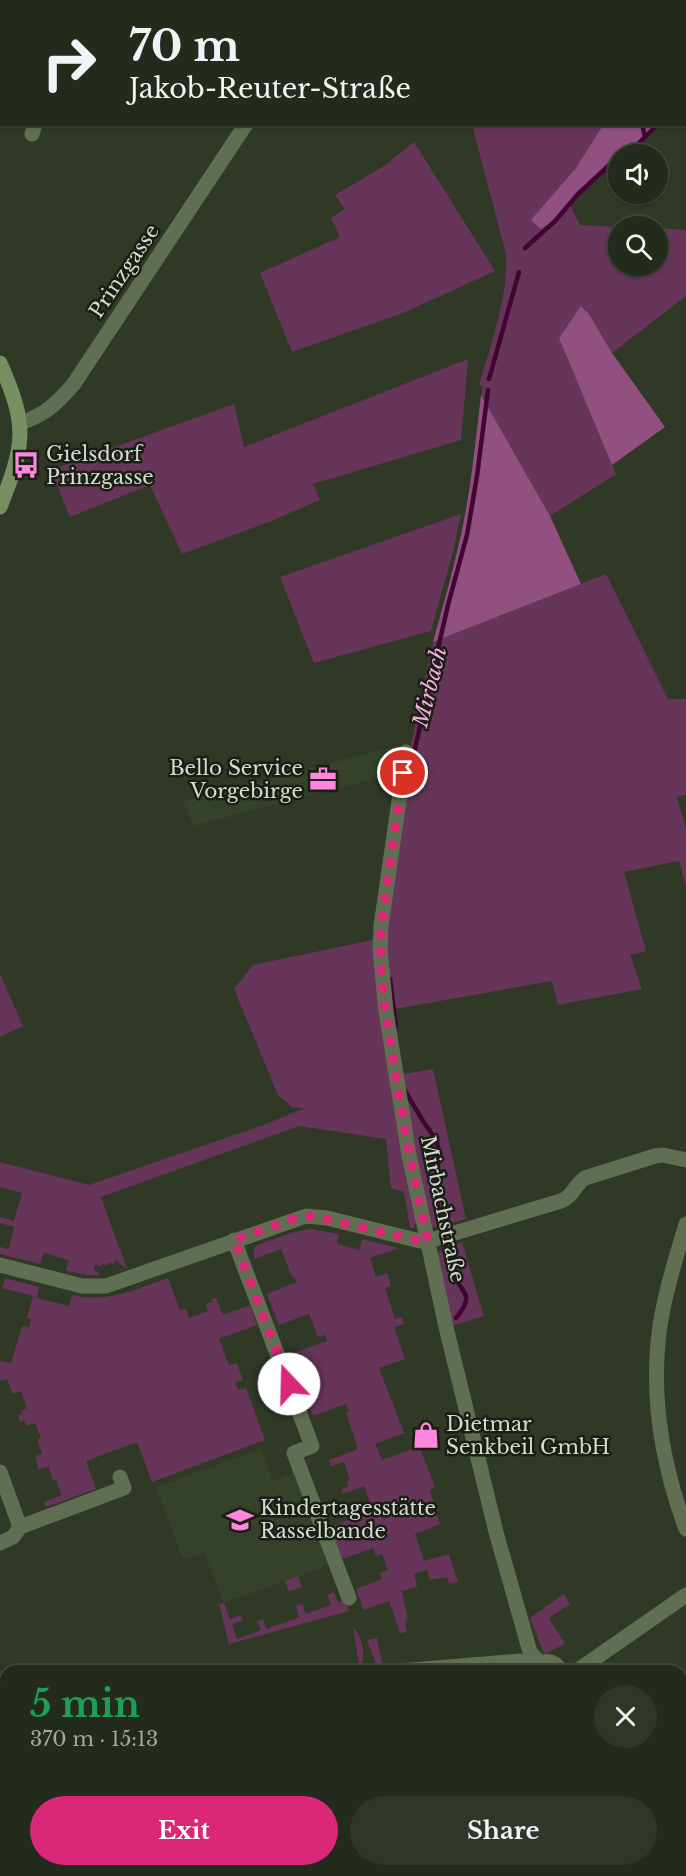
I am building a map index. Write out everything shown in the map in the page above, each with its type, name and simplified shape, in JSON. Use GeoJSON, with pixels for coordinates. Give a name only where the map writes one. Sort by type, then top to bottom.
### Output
{"type":"FeatureCollection","features":[{"type":"Feature","properties":{"kind":"street","name":"Prinzgasse"},"geometry":{"type":"LineString","coordinates":[[21,423],[47,411],[73,385],[245,126]]}},
{"type":"Feature","properties":{"kind":"street"},"geometry":{"type":"LineString","coordinates":[[0,363],[13,394],[21,423],[21,442],[16,464],[0,507]]}},
{"type":"Feature","properties":{"kind":"street","name":"Mirbachstraße"},"geometry":{"type":"LineString","coordinates":[[406,752],[381,927],[380,949],[386,1011],[409,1155],[446,1327],[496,1532],[535,1665]]}},
{"type":"Feature","properties":{"kind":"street"},"geometry":{"type":"LineString","coordinates":[[0,1265],[82,1286],[106,1286],[299,1217],[312,1216],[428,1241],[561,1201],[573,1194],[585,1178],[645,1159],[663,1155],[686,1160]]}},
{"type":"Feature","properties":{"kind":"street"},"geometry":{"type":"LineString","coordinates":[[686,1224],[673,1265],[660,1324],[656,1388],[666,1463],[686,1529]]}},
{"type":"Feature","properties":{"kind":"street"},"geometry":{"type":"LineString","coordinates":[[234,1240],[312,1446],[294,1453],[349,1598]]}},
{"type":"Feature","properties":{"kind":"street"},"geometry":{"type":"LineString","coordinates":[[0,1472],[20,1527]]}},
{"type":"Feature","properties":{"kind":"street"},"geometry":{"type":"LineString","coordinates":[[3,1541],[13,1537],[20,1527],[124,1488],[120,1477]]}},
{"type":"Feature","properties":{"kind":"street"},"geometry":{"type":"LineString","coordinates":[[585,1665],[686,1595]]}},
{"type":"Feature","properties":{"kind":"street"},"geometry":{"type":"LineString","coordinates":[[472,1665],[520,1661],[531,1665]]}},
{"type":"Feature","properties":{"kind":"street"},"geometry":{"type":"LineString","coordinates":[[540,1665],[549,1661],[555,1665]]}},
{"type":"Feature","properties":{"kind":"shaded area"},"geometry":{"type":"Polygon","coordinates":[[[472,126],[602,126],[576,168],[559,188],[555,221],[570,205],[580,225],[608,226],[608,276],[668,276],[668,229],[686,230],[686,296],[612,353],[582,306],[559,338],[616,474],[550,516],[481,395],[483,386],[479,385],[502,303],[506,254],[472,126]]]}},
{"type":"Feature","properties":{"kind":"shaded area"},"geometry":{"type":"Polygon","coordinates":[[[602,126],[657,126],[638,144],[608,144],[608,166],[555,221],[541,229],[531,220],[576,168],[602,126]]]}},
{"type":"Feature","properties":{"kind":"shaded area"},"geometry":{"type":"Polygon","coordinates":[[[414,142],[495,271],[403,313],[292,352],[260,273],[340,237],[331,218],[345,209],[335,195],[384,166],[414,142]]]}},
{"type":"Feature","properties":{"kind":"shaded area"},"geometry":{"type":"Polygon","coordinates":[[[581,306],[589,314],[612,353],[665,427],[612,465],[559,338],[581,306]]]}},
{"type":"Feature","properties":{"kind":"shaded area"},"geometry":{"type":"Polygon","coordinates":[[[468,359],[461,440],[313,484],[320,500],[269,522],[182,554],[150,485],[70,517],[51,470],[234,404],[244,447],[468,359]]]}},
{"type":"Feature","properties":{"kind":"shaded area"},"geometry":{"type":"Polygon","coordinates":[[[481,395],[550,516],[581,584],[433,642],[464,520],[481,395]]]}},
{"type":"Feature","properties":{"kind":"shaded area"},"geometry":{"type":"Polygon","coordinates":[[[461,514],[431,631],[314,663],[280,577],[461,514]]]}},
{"type":"Feature","properties":{"kind":"shaded area"},"geometry":{"type":"Polygon","coordinates":[[[606,574],[668,699],[686,699],[686,795],[677,797],[686,829],[686,887],[679,861],[624,872],[646,951],[630,955],[642,989],[558,1005],[552,981],[389,1010],[382,942],[409,755],[433,642],[606,574]]]}},
{"type":"Feature","properties":{"kind":"shaded area"},"geometry":{"type":"Polygon","coordinates":[[[405,744],[400,772],[193,826],[183,801],[405,744]]]}},
{"type":"Feature","properties":{"kind":"shaded area"},"geometry":{"type":"Polygon","coordinates":[[[377,939],[417,1221],[413,1228],[410,1228],[404,1192],[391,1188],[386,1139],[299,1126],[101,1197],[127,1269],[116,1260],[113,1264],[110,1262],[106,1266],[103,1263],[100,1267],[96,1264],[93,1269],[101,1275],[88,1275],[66,1271],[69,1260],[44,1253],[40,1264],[0,1254],[0,1247],[9,1249],[14,1227],[0,1223],[0,1217],[14,1221],[22,1193],[0,1187],[0,1162],[89,1185],[266,1124],[305,1108],[292,1107],[278,1095],[234,989],[253,965],[377,939]]]}},
{"type":"Feature","properties":{"kind":"shaded area"},"geometry":{"type":"Polygon","coordinates":[[[0,974],[23,1026],[0,1037],[0,974]]]}},
{"type":"Feature","properties":{"kind":"shaded area"},"geometry":{"type":"Polygon","coordinates":[[[433,1069],[466,1219],[431,1228],[398,1075],[433,1069]]]}},
{"type":"Feature","properties":{"kind":"shaded area"},"geometry":{"type":"Polygon","coordinates":[[[311,1229],[339,1234],[337,1244],[359,1250],[362,1239],[399,1248],[370,1258],[376,1277],[387,1273],[391,1285],[385,1288],[395,1319],[402,1317],[404,1324],[394,1327],[405,1359],[379,1368],[404,1433],[375,1444],[382,1460],[419,1446],[435,1487],[430,1490],[440,1524],[415,1534],[424,1561],[449,1554],[458,1582],[449,1584],[447,1577],[430,1580],[427,1570],[414,1574],[417,1587],[402,1591],[408,1620],[405,1621],[407,1632],[400,1633],[389,1601],[364,1610],[356,1589],[382,1579],[380,1573],[388,1570],[382,1554],[376,1556],[373,1548],[340,1560],[328,1528],[371,1511],[369,1506],[371,1505],[364,1486],[343,1494],[341,1489],[348,1487],[347,1482],[350,1480],[344,1462],[331,1466],[329,1460],[358,1449],[346,1412],[349,1411],[346,1404],[313,1416],[290,1354],[327,1341],[325,1335],[318,1337],[309,1314],[279,1325],[267,1294],[297,1282],[294,1276],[292,1277],[281,1249],[254,1259],[254,1248],[257,1245],[294,1232],[311,1229]]]}},
{"type":"Feature","properties":{"kind":"shaded area"},"geometry":{"type":"Polygon","coordinates":[[[462,1242],[484,1316],[451,1326],[437,1257],[443,1249],[462,1242]]]}},
{"type":"Feature","properties":{"kind":"shaded area"},"geometry":{"type":"Polygon","coordinates":[[[5,1278],[39,1287],[37,1298],[69,1306],[72,1295],[97,1297],[121,1294],[168,1278],[180,1310],[186,1309],[189,1318],[208,1311],[206,1304],[216,1298],[223,1315],[250,1305],[257,1325],[219,1339],[229,1365],[237,1363],[243,1380],[235,1383],[238,1390],[246,1388],[265,1440],[152,1482],[137,1442],[86,1461],[96,1489],[46,1507],[44,1502],[62,1495],[48,1466],[38,1470],[36,1456],[42,1453],[37,1440],[41,1438],[35,1423],[26,1426],[24,1420],[20,1422],[18,1415],[27,1408],[21,1391],[13,1394],[7,1379],[1,1381],[0,1379],[0,1361],[11,1363],[22,1326],[29,1328],[31,1319],[27,1318],[33,1296],[2,1288],[5,1278]]]}},
{"type":"Feature","properties":{"kind":"shaded area","name":"Kindertagesstätte Rasselbande"},"geometry":{"type":"Polygon","coordinates":[[[261,1449],[273,1481],[295,1472],[329,1565],[224,1603],[204,1553],[183,1559],[156,1487],[261,1449]]]}},
{"type":"Feature","properties":{"kind":"shaded area"},"geometry":{"type":"Polygon","coordinates":[[[298,1576],[302,1587],[289,1592],[285,1581],[298,1576]]]}},
{"type":"Feature","properties":{"kind":"shaded area"},"geometry":{"type":"Polygon","coordinates":[[[334,1592],[338,1602],[345,1600],[349,1611],[229,1644],[219,1604],[224,1603],[230,1619],[241,1615],[243,1620],[232,1624],[237,1639],[261,1630],[257,1621],[263,1619],[267,1629],[299,1617],[296,1606],[302,1604],[306,1614],[331,1605],[327,1595],[334,1592]]]}},
{"type":"Feature","properties":{"kind":"shaded area"},"geometry":{"type":"Polygon","coordinates":[[[564,1594],[570,1604],[549,1618],[565,1644],[544,1654],[530,1618],[564,1594]]]}},
{"type":"Feature","properties":{"kind":"shaded area"},"geometry":{"type":"Polygon","coordinates":[[[353,1626],[361,1640],[363,1651],[362,1661],[359,1665],[353,1626]]]}},
{"type":"Feature","properties":{"kind":"shaded area"},"geometry":{"type":"Polygon","coordinates":[[[377,1638],[382,1663],[376,1664],[367,1640],[377,1638]]]}},
{"type":"Feature","properties":{"kind":"waterway","name":"Mirbach"},"geometry":{"type":"LineString","coordinates":[[637,144],[645,137],[642,126]]}},
{"type":"Feature","properties":{"kind":"waterway"},"geometry":{"type":"LineString","coordinates":[[645,137],[656,126]]}},
{"type":"Feature","properties":{"kind":"waterway","name":"Mirbach"},"geometry":{"type":"LineString","coordinates":[[525,248],[555,221],[578,194],[608,166]]}},
{"type":"Feature","properties":{"kind":"waterway","name":"Mirbach"},"geometry":{"type":"LineString","coordinates":[[489,379],[519,272]]}},
{"type":"Feature","properties":{"kind":"waterway","name":"Mirbach"},"geometry":{"type":"LineString","coordinates":[[411,766],[448,605],[467,535],[488,390]]}},
{"type":"Feature","properties":{"kind":"waterway","name":"Mirbach"},"geometry":{"type":"LineString","coordinates":[[390,979],[396,1027]]}},
{"type":"Feature","properties":{"kind":"waterway","name":"Mirbach"},"geometry":{"type":"LineString","coordinates":[[404,1089],[437,1141],[439,1155],[435,1190],[441,1226]]}},
{"type":"Feature","properties":{"kind":"waterway","name":"Mirbach"},"geometry":{"type":"LineString","coordinates":[[446,1248],[452,1272],[466,1298],[466,1303],[456,1318]]}},
{"type":"Feature","properties":{"kind":"place","name":"Gielsdorf Prinzgasse"},"geometry":{"type":"Point","coordinates":[26,465]}},
{"type":"Feature","properties":{"kind":"place","name":"Bello Service Vorgebirge"},"geometry":{"type":"Point","coordinates":[323,779]}},
{"type":"Feature","properties":{"kind":"place","name":"Dietmar Senkbeil GmbH"},"geometry":{"type":"Point","coordinates":[426,1435]}},
{"type":"Feature","properties":{"kind":"place","name":"Kindertagesstätte Rasselbande"},"geometry":{"type":"Point","coordinates":[240,1520]}},
{"type":"Feature","properties":{"kind":"route"},"geometry":{"type":"LineString","coordinates":[[289,1384],[234,1240],[299,1217],[312,1216],[428,1241],[409,1155],[386,1011],[380,949],[381,927],[403,773]]}}]}
